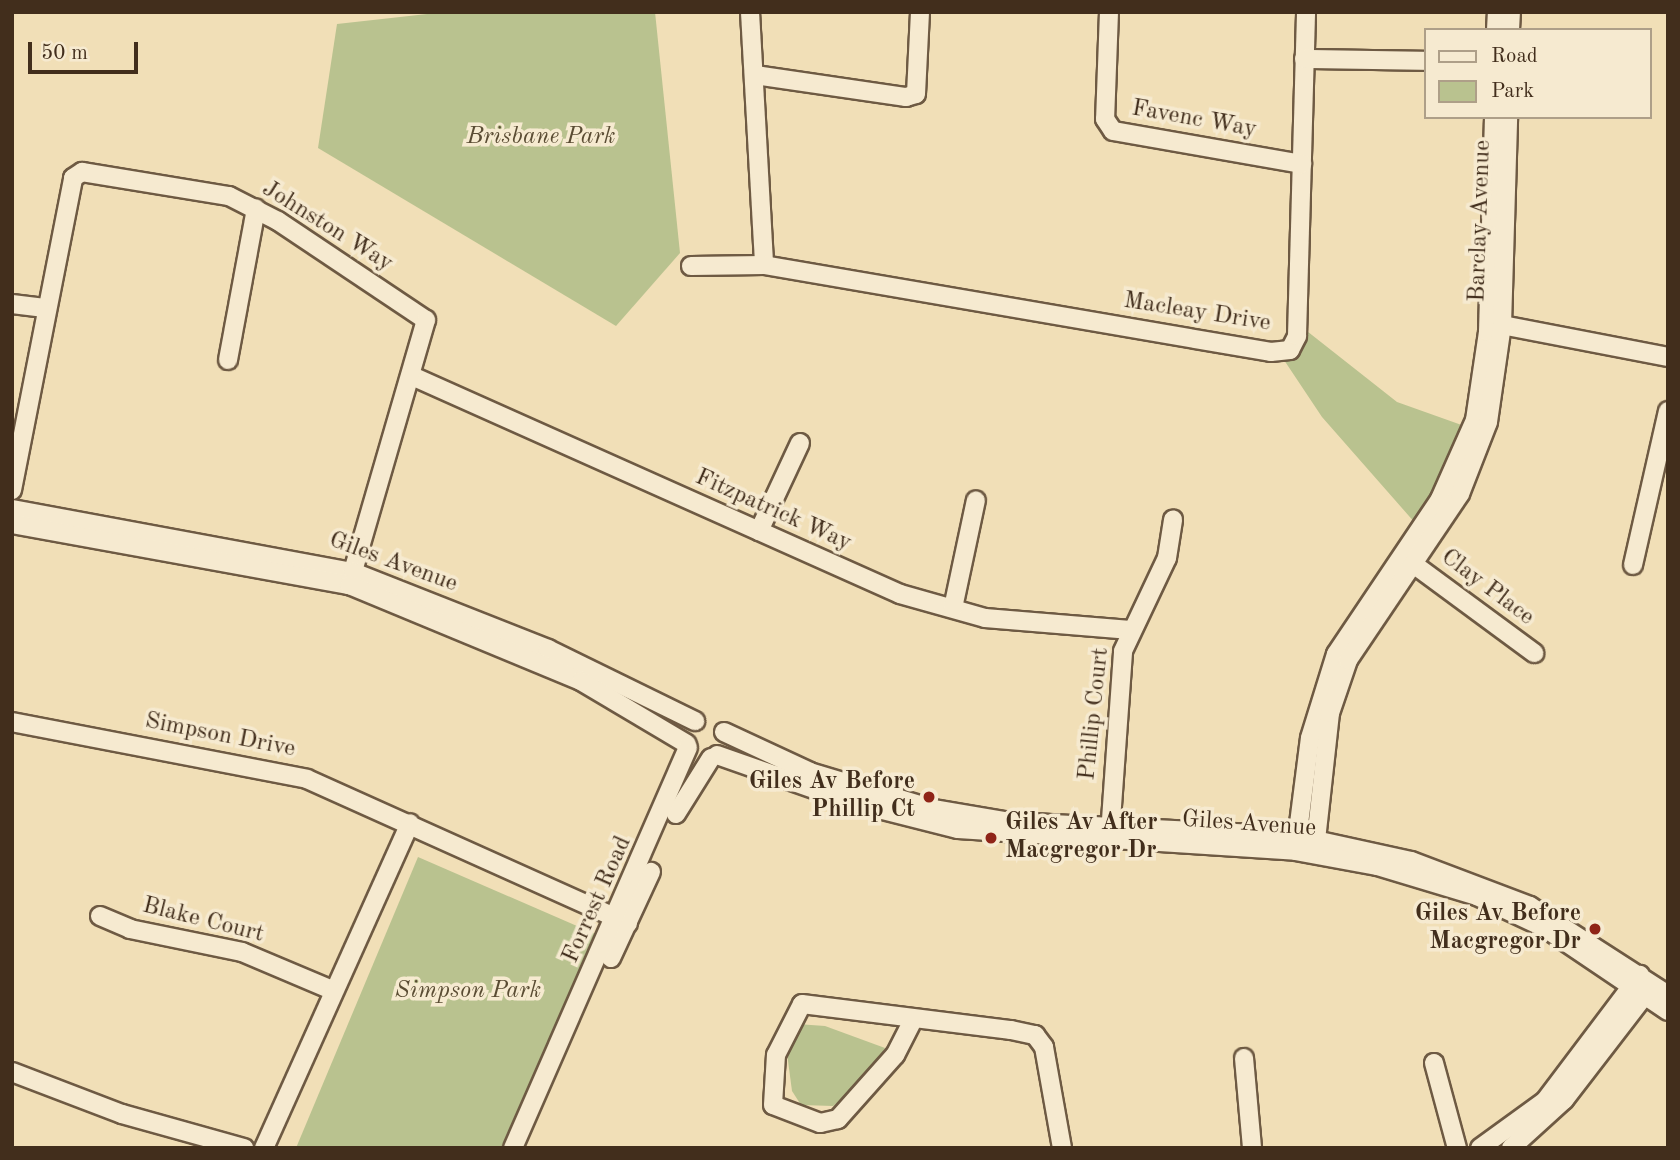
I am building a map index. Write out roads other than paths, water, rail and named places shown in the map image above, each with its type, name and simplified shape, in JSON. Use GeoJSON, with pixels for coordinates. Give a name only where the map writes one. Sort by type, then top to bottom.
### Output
{"type":"FeatureCollection","features":[{"type":"Feature","properties":{"kind":"street"},"geometry":{"type":"LineString","coordinates":[[750,12],[764,265]]}},
{"type":"Feature","properties":{"kind":"street"},"geometry":{"type":"LineString","coordinates":[[755,75],[916,94],[920,12]]}},
{"type":"Feature","properties":{"kind":"street","name":"Favenc Way"},"geometry":{"type":"LineString","coordinates":[[1109,12],[1105,119],[1113,131],[1302,164]]}},
{"type":"Feature","properties":{"kind":"street","name":"Macleay Drive"},"geometry":{"type":"LineString","coordinates":[[691,267],[764,265],[950,301],[1290,350],[1298,324],[1306,12]]}},
{"type":"Feature","properties":{"kind":"street"},"geometry":{"type":"LineString","coordinates":[[1304,59],[1424,61]]}},
{"type":"Feature","properties":{"kind":"street","name":"Barclay Avenue"},"geometry":{"type":"LineString","coordinates":[[1494,119],[1495,324]]}},
{"type":"Feature","properties":{"kind":"street","name":"Barclay Avenue"},"geometry":{"type":"LineString","coordinates":[[1296,843],[1310,738],[1336,654],[1460,494],[1481,444],[1495,324],[1508,119]]}},
{"type":"Feature","properties":{"kind":"street","name":"Johnston Way"},"geometry":{"type":"LineString","coordinates":[[12,490],[64,198],[77,175],[229,196],[256,209],[426,320],[412,376],[351,579]]}},
{"type":"Feature","properties":{"kind":"street"},"geometry":{"type":"LineString","coordinates":[[228,360],[256,209]]}},
{"type":"Feature","properties":{"kind":"street"},"geometry":{"type":"LineString","coordinates":[[12,304],[45,308]]}},
{"type":"Feature","properties":{"kind":"street"},"geometry":{"type":"LineString","coordinates":[[1495,324],[1668,357]]}},
{"type":"Feature","properties":{"kind":"street","name":"Fitzpatrick Way"},"geometry":{"type":"LineString","coordinates":[[412,376],[900,594],[985,618],[1131,630]]}},
{"type":"Feature","properties":{"kind":"street"},"geometry":{"type":"LineString","coordinates":[[1633,565],[1668,411]]}},
{"type":"Feature","properties":{"kind":"street"},"geometry":{"type":"LineString","coordinates":[[759,531],[800,443]]}},
{"type":"Feature","properties":{"kind":"street"},"geometry":{"type":"LineString","coordinates":[[953,608],[976,500]]}},
{"type":"Feature","properties":{"kind":"street","name":"Giles Avenue"},"geometry":{"type":"LineString","coordinates":[[12,509],[351,579],[548,649],[695,721],[714,720],[724,732],[746,747],[905,803],[1011,822],[1110,832]]}},
{"type":"Feature","properties":{"kind":"street","name":"Phillip Court"},"geometry":{"type":"LineString","coordinates":[[1110,832],[1118,682],[1131,630],[1167,558],[1173,519]]}},
{"type":"Feature","properties":{"kind":"street","name":"Giles Avenue"},"geometry":{"type":"LineString","coordinates":[[12,524],[351,579],[581,681],[687,746],[926,822],[1296,843],[1493,890],[1643,984],[1668,995]]}},
{"type":"Feature","properties":{"kind":"street","name":"Barclay Avenue"},"geometry":{"type":"LineString","coordinates":[[1315,846],[1337,689],[1364,629],[1407,559]]}},
{"type":"Feature","properties":{"kind":"street","name":"Clay Place"},"geometry":{"type":"LineString","coordinates":[[1407,559],[1534,653]]}},
{"type":"Feature","properties":{"kind":"street","name":"Forrest Road"},"geometry":{"type":"LineString","coordinates":[[526,1148],[622,920],[695,721]]}},
{"type":"Feature","properties":{"kind":"street","name":"Simpson Drive"},"geometry":{"type":"LineString","coordinates":[[12,722],[277,770],[410,823],[622,920]]}},
{"type":"Feature","properties":{"kind":"street","name":"Forrest Road"},"geometry":{"type":"LineString","coordinates":[[513,1148],[684,795],[714,756],[724,732]]}},
{"type":"Feature","properties":{"kind":"street"},"geometry":{"type":"LineString","coordinates":[[264,1148],[332,990],[410,823]]}},
{"type":"Feature","properties":{"kind":"street","name":"Blake Court"},"geometry":{"type":"LineString","coordinates":[[100,916],[242,952],[332,990]]}},
{"type":"Feature","properties":{"kind":"street"},"geometry":{"type":"LineString","coordinates":[[1480,1148],[1539,1107],[1643,984]]}},
{"type":"Feature","properties":{"kind":"street"},"geometry":{"type":"LineString","coordinates":[[1511,1148],[1564,1100],[1643,984]]}},
{"type":"Feature","properties":{"kind":"street","name":"Giles Avenue"},"geometry":{"type":"LineString","coordinates":[[1643,984],[1668,1011]]}},
{"type":"Feature","properties":{"kind":"street"},"geometry":{"type":"LineString","coordinates":[[912,1022],[895,1055],[838,1119],[820,1123],[773,1105],[776,1055],[802,1004],[912,1022],[1035,1035],[1044,1046],[1062,1148]]}},
{"type":"Feature","properties":{"kind":"street"},"geometry":{"type":"LineString","coordinates":[[1244,1058],[1252,1148]]}},
{"type":"Feature","properties":{"kind":"street"},"geometry":{"type":"LineString","coordinates":[[1434,1063],[1457,1148]]}},
{"type":"Feature","properties":{"kind":"street"},"geometry":{"type":"LineString","coordinates":[[12,1072],[122,1114],[244,1148]]}},
{"type":"Feature","properties":{"kind":"place","name":"Giles Av Before Phillip Ct"},"geometry":{"type":"Point","coordinates":[929,797]}},
{"type":"Feature","properties":{"kind":"place","name":"Giles Av After Macgregor Dr"},"geometry":{"type":"Point","coordinates":[991,838]}},
{"type":"Feature","properties":{"kind":"place","name":"Giles Av Before Macgregor Dr"},"geometry":{"type":"Point","coordinates":[1595,929]}},
{"type":"Feature","properties":{"kind":"park label","name":"Brisbane Park"},"geometry":{"type":"Point","coordinates":[541,138]}},
{"type":"Feature","properties":{"kind":"park label","name":"Simpson Park"},"geometry":{"type":"Point","coordinates":[468,992]}}]}
